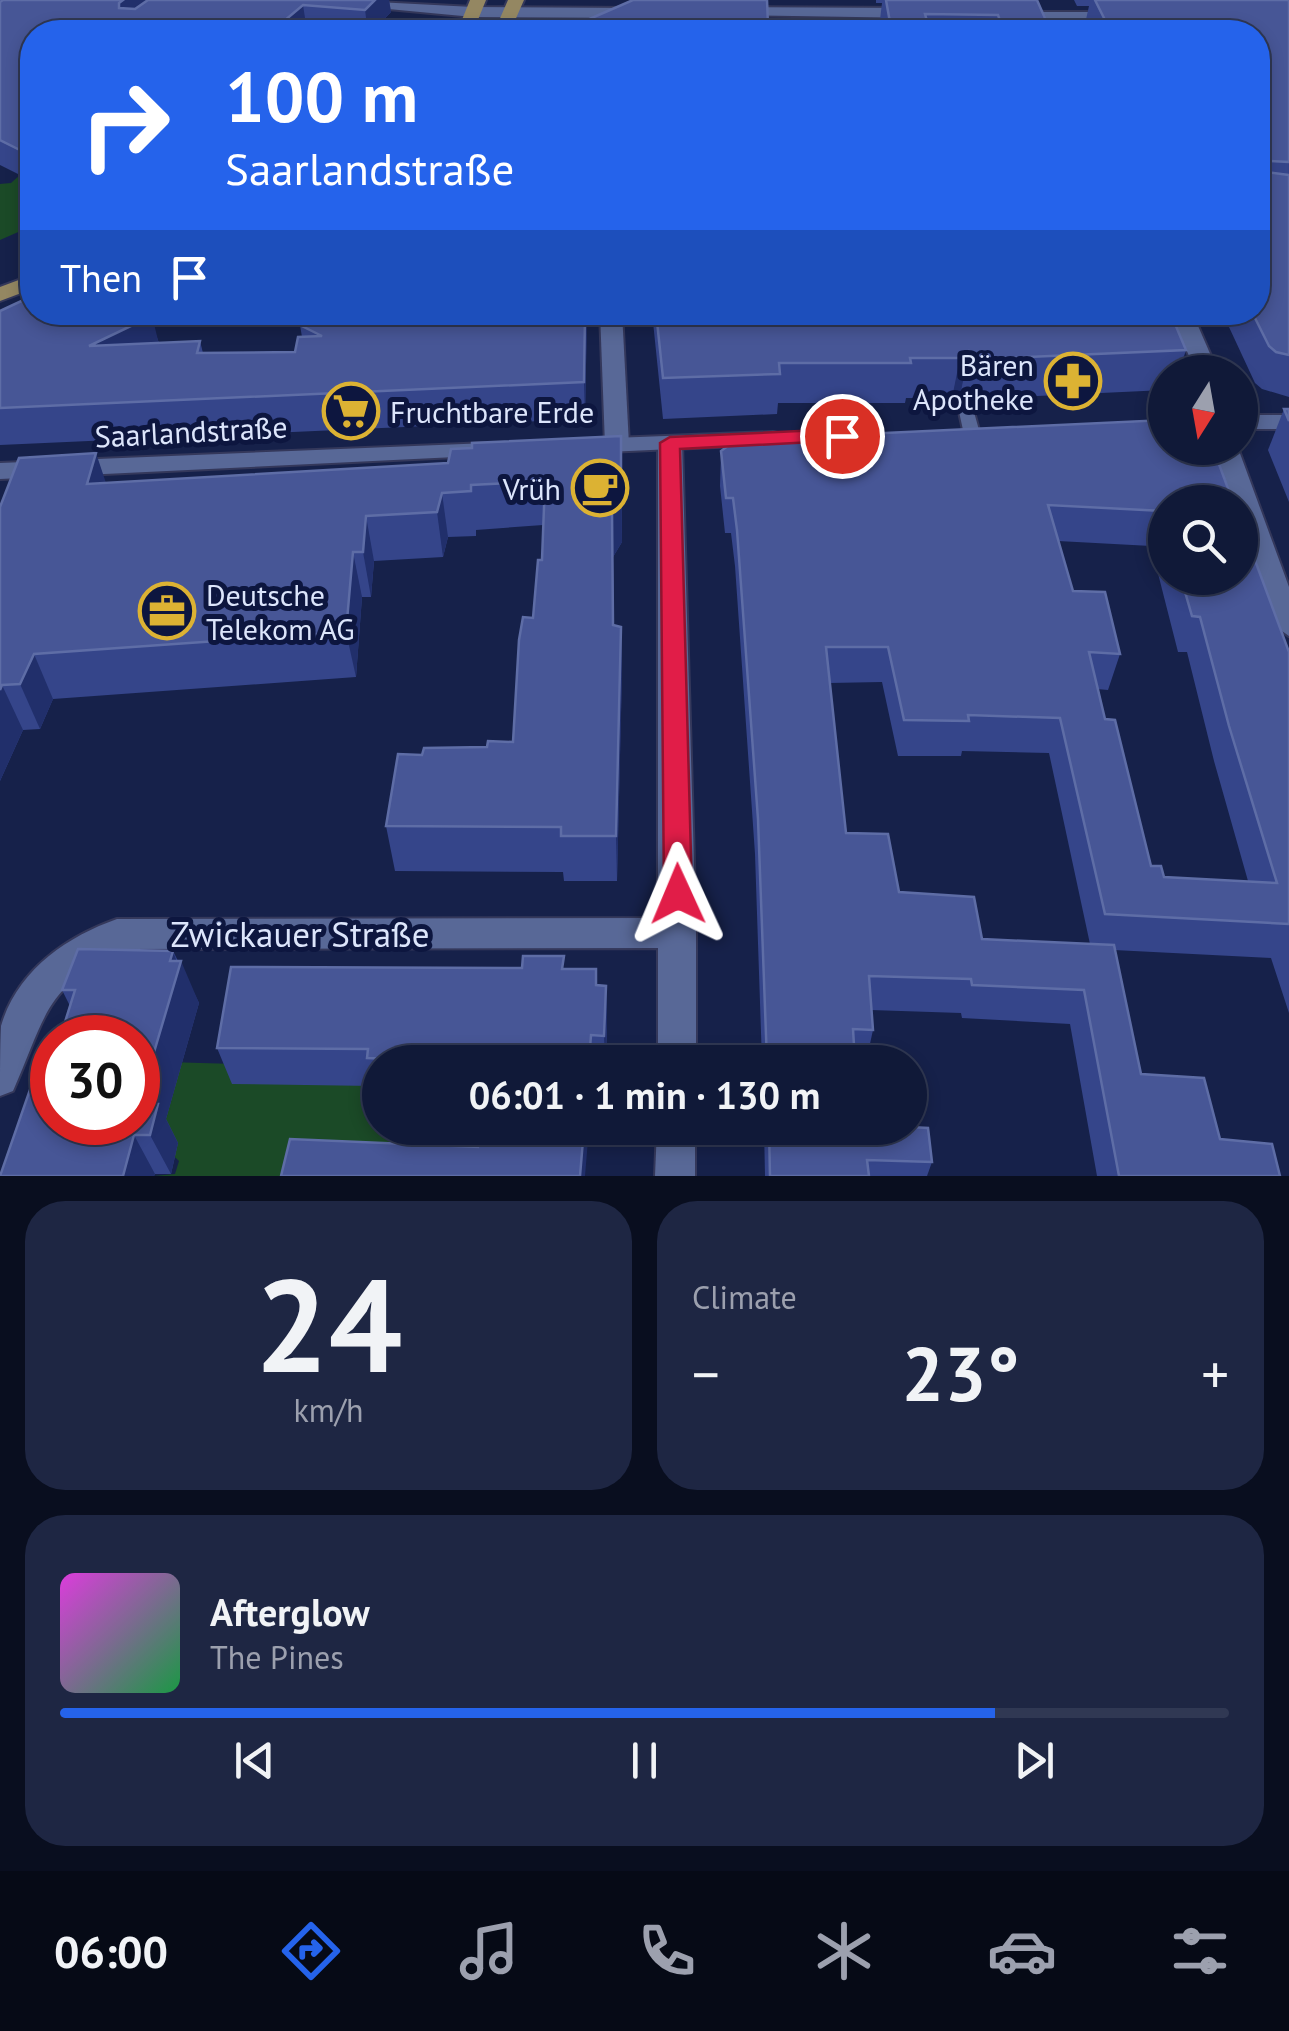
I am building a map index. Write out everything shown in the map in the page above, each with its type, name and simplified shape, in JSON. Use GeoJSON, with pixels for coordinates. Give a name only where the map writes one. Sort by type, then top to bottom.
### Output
{"type":"FeatureCollection","features":[{"type":"Feature","properties":{"kind":"street"},"geometry":{"type":"LineString","coordinates":[[346,0],[659,9]]}},
{"type":"Feature","properties":{"kind":"street"},"geometry":{"type":"LineString","coordinates":[[714,5],[928,14]]}},
{"type":"Feature","properties":{"kind":"street"},"geometry":{"type":"LineString","coordinates":[[986,15],[1135,17]]}},
{"type":"Feature","properties":{"kind":"street"},"geometry":{"type":"LineString","coordinates":[[612,325],[617,445]]}},
{"type":"Feature","properties":{"kind":"street"},"geometry":{"type":"LineString","coordinates":[[1187,325],[1200,355]]}},
{"type":"Feature","properties":{"kind":"street"},"geometry":{"type":"LineString","coordinates":[[1258,422],[1289,422]]}},
{"type":"Feature","properties":{"kind":"street"},"geometry":{"type":"LineString","coordinates":[[558,448],[795,438]]}},
{"type":"Feature","properties":{"kind":"street"},"geometry":{"type":"LineString","coordinates":[[670,443],[679,933],[677,1045]]}},
{"type":"Feature","properties":{"kind":"street","name":"Saarlandstraße"},"geometry":{"type":"LineString","coordinates":[[0,471],[519,449]]}},
{"type":"Feature","properties":{"kind":"street"},"geometry":{"type":"LineString","coordinates":[[1232,465],[1289,626]]}},
{"type":"Feature","properties":{"kind":"street","name":"Zwickauer Straße"},"geometry":{"type":"LineString","coordinates":[[0,1078],[28,1003],[64,959],[117,934],[679,933]]}},
{"type":"Feature","properties":{"kind":"street"},"geometry":{"type":"LineString","coordinates":[[675,1176],[676,1145]]}},
{"type":"Feature","properties":{"kind":"lane"},"geometry":{"type":"LineString","coordinates":[[963,398],[970,430]]}},
{"type":"Feature","properties":{"kind":"green space"},"geometry":{"type":"Polygon","coordinates":[[[20,175],[20,231],[0,240],[0,184],[11,183],[20,175]]]}},
{"type":"Feature","properties":{"kind":"green space"},"geometry":{"type":"Polygon","coordinates":[[[167,1062],[235,1064],[362,1084],[362,1145],[491,1145],[485,1176],[154,1176],[175,1174],[179,1161],[160,1143],[167,1062]]]}},
{"type":"Feature","properties":{"kind":"building"},"geometry":{"type":"Polygon","coordinates":[[[123,0],[119,8],[135,9],[148,0],[375,0],[365,10],[303,5],[285,20],[20,20],[20,150],[0,140],[0,2],[123,0]]]}},
{"type":"Feature","properties":{"kind":"building"},"geometry":{"type":"Polygon","coordinates":[[[633,0],[767,0],[768,20],[587,20],[633,0]]]}},
{"type":"Feature","properties":{"kind":"building"},"geometry":{"type":"Polygon","coordinates":[[[886,0],[1037,0],[1046,20],[1000,20],[998,15],[925,14],[927,20],[890,20],[886,0]]]}},
{"type":"Feature","properties":{"kind":"building"},"geometry":{"type":"Polygon","coordinates":[[[1095,0],[1289,0],[1289,162],[1270,161],[1270,20],[1105,20],[1095,0]]]}},
{"type":"Feature","properties":{"kind":"building"},"geometry":{"type":"Polygon","coordinates":[[[1270,173],[1289,175],[1289,355],[1269,346],[1258,325],[1270,325],[1270,173]]]}},
{"type":"Feature","properties":{"kind":"building"},"geometry":{"type":"Polygon","coordinates":[[[20,302],[20,325],[133,325],[89,346],[200,341],[197,353],[295,352],[298,337],[322,336],[300,325],[585,325],[584,382],[0,408],[0,311],[20,302]]]}},
{"type":"Feature","properties":{"kind":"building"},"geometry":{"type":"Polygon","coordinates":[[[657,325],[1175,325],[1186,350],[1006,358],[982,358],[969,351],[960,358],[910,358],[911,363],[779,363],[780,374],[663,378],[657,325]]]}},
{"type":"Feature","properties":{"kind":"building"},"geometry":{"type":"Polygon","coordinates":[[[1148,421],[1148,465],[1219,465],[1227,485],[1148,485],[1148,510],[1048,505],[1073,591],[1105,592],[1120,654],[1089,652],[1105,719],[1115,720],[1151,866],[1161,866],[1164,877],[1277,883],[1200,617],[1192,616],[1186,595],[1258,595],[1258,568],[1289,652],[1289,924],[1105,914],[1060,718],[968,715],[969,721],[904,720],[888,647],[826,647],[846,833],[888,834],[899,892],[974,897],[982,939],[1114,945],[1141,1074],[1204,1078],[1220,1139],[1272,1144],[1280,1176],[1119,1176],[1084,990],[972,985],[971,979],[869,976],[873,1030],[853,1029],[854,1045],[766,1045],[758,819],[737,530],[733,498],[726,498],[721,451],[736,440],[1148,421]]]}},
{"type":"Feature","properties":{"kind":"building"},"geometry":{"type":"Polygon","coordinates":[[[621,436],[621,498],[612,512],[613,625],[621,627],[616,836],[561,836],[561,827],[386,826],[398,754],[422,755],[424,748],[487,747],[488,741],[513,742],[519,640],[523,617],[533,618],[538,560],[542,560],[545,481],[471,485],[471,491],[442,493],[437,512],[366,516],[363,552],[353,552],[346,632],[34,654],[20,684],[2,685],[0,690],[0,507],[19,458],[96,453],[87,484],[448,463],[451,449],[472,448],[472,443],[621,436]]]}},
{"type":"Feature","properties":{"kind":"building"},"geometry":{"type":"Polygon","coordinates":[[[78,949],[173,951],[170,961],[181,961],[160,1032],[160,1015],[67,1015],[75,990],[62,990],[78,949]]]}},
{"type":"Feature","properties":{"kind":"building"},"geometry":{"type":"Polygon","coordinates":[[[523,956],[564,956],[562,969],[596,969],[596,985],[606,986],[604,1036],[591,1035],[590,1045],[217,1048],[231,967],[522,968],[523,956]]]}},
{"type":"Feature","properties":{"kind":"building"},"geometry":{"type":"Polygon","coordinates":[[[30,1090],[30,1145],[131,1145],[123,1176],[0,1176],[30,1090]]]}},
{"type":"Feature","properties":{"kind":"building"},"geometry":{"type":"Polygon","coordinates":[[[928,1128],[932,1162],[867,1160],[869,1176],[770,1176],[769,1145],[927,1145],[928,1128]]]}},
{"type":"Feature","properties":{"kind":"building"},"geometry":{"type":"Polygon","coordinates":[[[290,1139],[478,1147],[583,1145],[580,1176],[281,1176],[290,1139]]]}},
{"type":"Feature","properties":{"kind":"place","name":"Bären Apotheke"},"geometry":{"type":"Point","coordinates":[1073,381]}},
{"type":"Feature","properties":{"kind":"place","name":"Fruchtbare Erde"},"geometry":{"type":"Point","coordinates":[351,411]}},
{"type":"Feature","properties":{"kind":"place","name":"Vrüh"},"geometry":{"type":"Point","coordinates":[600,488]}},
{"type":"Feature","properties":{"kind":"place","name":"Deutsche Telekom AG"},"geometry":{"type":"Point","coordinates":[167,611]}},
{"type":"Feature","properties":{"kind":"route"},"geometry":{"type":"LineString","coordinates":[[678,894],[670,443],[842,436]]}}]}
